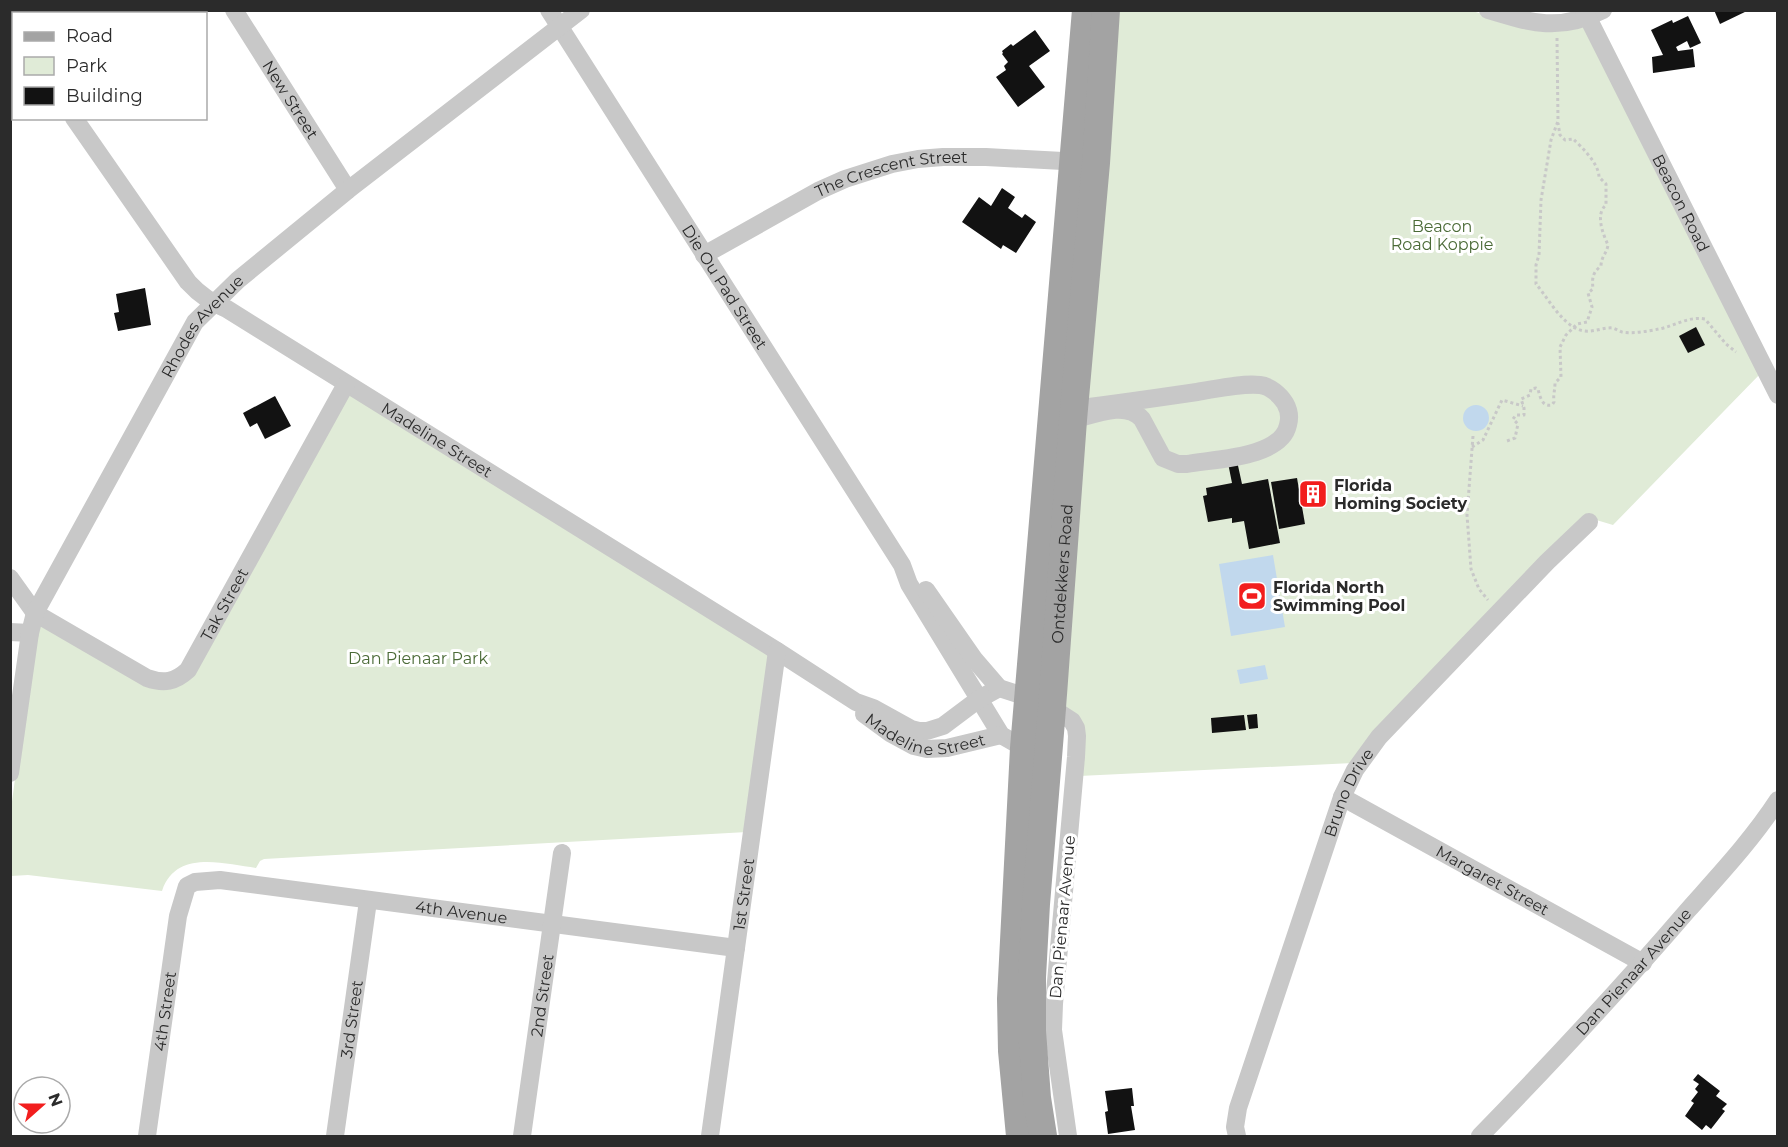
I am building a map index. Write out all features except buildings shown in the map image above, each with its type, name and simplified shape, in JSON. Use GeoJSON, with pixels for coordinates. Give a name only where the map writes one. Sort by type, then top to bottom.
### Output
{"type":"FeatureCollection","features":[{"type":"Feature","properties":{"kind":"main road","name":"Ontdekkers Road"},"geometry":{"type":"LineString","coordinates":[[1020,1137],[1012,1051],[1011,999],[1024,746],[1040,702],[1073,415],[1084,162],[1086,10]]}},
{"type":"Feature","properties":{"kind":"main road","name":"Ontdekkers Road"},"geometry":{"type":"LineString","coordinates":[[1040,702],[1084,162],[1106,10]]}},
{"type":"Feature","properties":{"kind":"main road","name":"Ontdekkers Road"},"geometry":{"type":"LineString","coordinates":[[1024,746],[1036,904],[1031,1009],[1042,1137]]}},
{"type":"Feature","properties":{"kind":"street","name":"New Street"},"geometry":{"type":"LineString","coordinates":[[234,10],[348,190]]}},
{"type":"Feature","properties":{"kind":"street","name":"Die Ou Pad Street"},"geometry":{"type":"LineString","coordinates":[[549,10],[902,565],[909,584],[980,699],[1024,746]]}},
{"type":"Feature","properties":{"kind":"street","name":"Rhodes Avenue"},"geometry":{"type":"LineString","coordinates":[[10,773],[30,633],[35,613],[195,321],[238,280],[348,190],[581,10]]}},
{"type":"Feature","properties":{"kind":"street"},"geometry":{"type":"LineString","coordinates":[[1488,10],[1521,20],[1557,24],[1591,13]]}},
{"type":"Feature","properties":{"kind":"street","name":"Beacon Road"},"geometry":{"type":"LineString","coordinates":[[1591,13],[1778,395]]}},
{"type":"Feature","properties":{"kind":"street","name":"Madeline Street"},"geometry":{"type":"LineString","coordinates":[[75,120],[198,293],[856,702],[873,708],[911,729],[927,731],[943,726],[999,688]]}},
{"type":"Feature","properties":{"kind":"street","name":"The Crescent Street"},"geometry":{"type":"LineString","coordinates":[[704,255],[818,191],[845,179],[892,164],[942,157],[1084,162]]}},
{"type":"Feature","properties":{"kind":"street","name":"Tak Street"},"geometry":{"type":"LineString","coordinates":[[35,613],[147,678],[161,682],[177,679],[188,670],[346,384]]}},
{"type":"Feature","properties":{"kind":"street"},"geometry":{"type":"LineString","coordinates":[[1260,385],[1270,388],[1283,400],[1287,406],[1289,419],[1284,436],[1270,447],[1249,454],[1178,464],[1163,458],[1142,419],[1131,410],[1073,415],[1222,388],[1260,385]]}},
{"type":"Feature","properties":{"kind":"street","name":"Bruno Drive"},"geometry":{"type":"LineString","coordinates":[[1238,1137],[1236,1127],[1238,1108],[1342,797],[1355,770],[1379,737],[1589,522]]}},
{"type":"Feature","properties":{"kind":"street","name":"Die Ou Pad Street"},"geometry":{"type":"LineString","coordinates":[[902,565],[918,578],[974,659],[999,688]]}},
{"type":"Feature","properties":{"kind":"street"},"geometry":{"type":"LineString","coordinates":[[10,578],[35,613]]}},
{"type":"Feature","properties":{"kind":"street"},"geometry":{"type":"LineString","coordinates":[[10,632],[30,633]]}},
{"type":"Feature","properties":{"kind":"street","name":"1st Street"},"geometry":{"type":"LineString","coordinates":[[710,1137],[777,651]]}},
{"type":"Feature","properties":{"kind":"street"},"geometry":{"type":"LineString","coordinates":[[999,688],[1040,702]]}},
{"type":"Feature","properties":{"kind":"street","name":"Madeline Street"},"geometry":{"type":"LineString","coordinates":[[856,702],[864,714],[890,733],[914,746],[937,749],[1024,746]]}},
{"type":"Feature","properties":{"kind":"street","name":"Dan Pienaar Avenue"},"geometry":{"type":"LineString","coordinates":[[1040,702],[1072,722],[1077,736],[1053,1030],[1068,1137]]}},
{"type":"Feature","properties":{"kind":"street","name":"Margaret Street"},"geometry":{"type":"LineString","coordinates":[[1342,797],[1643,963]]}},
{"type":"Feature","properties":{"kind":"street","name":"Dan Pienaar Avenue"},"geometry":{"type":"LineString","coordinates":[[1480,1137],[1643,963],[1753,835],[1778,800]]}},
{"type":"Feature","properties":{"kind":"street","name":"2nd Street"},"geometry":{"type":"LineString","coordinates":[[522,1137],[562,853]]}},
{"type":"Feature","properties":{"kind":"street","name":"4th Avenue"},"geometry":{"type":"LineString","coordinates":[[187,886],[195,882],[220,880],[736,948]]}},
{"type":"Feature","properties":{"kind":"street","name":"4th Street"},"geometry":{"type":"LineString","coordinates":[[147,1137],[178,916],[187,886]]}},
{"type":"Feature","properties":{"kind":"street","name":"3rd Street"},"geometry":{"type":"LineString","coordinates":[[335,1137],[368,901]]}},
{"type":"Feature","properties":{"kind":"path"},"geometry":{"type":"LineString","coordinates":[[1507,441],[1515,438],[1518,424],[1513,418],[1516,415],[1524,415],[1521,399],[1530,395],[1531,389],[1536,388],[1548,406],[1554,402],[1555,383],[1561,377],[1560,347],[1566,335],[1577,324],[1587,322],[1592,307],[1588,293],[1593,289],[1592,278],[1601,266],[1601,260],[1608,245],[1600,215],[1607,200],[1606,184],[1599,177],[1599,171],[1581,146],[1573,139],[1565,140],[1560,135],[1557,24]]}},
{"type":"Feature","properties":{"kind":"path"},"geometry":{"type":"LineString","coordinates":[[1558,121],[1551,140],[1541,200],[1539,255],[1536,265],[1536,284],[1545,294],[1548,302],[1574,328],[1583,331],[1595,332],[1614,328],[1620,332],[1638,332],[1662,328],[1696,317],[1705,319],[1726,344],[1752,365],[1761,362]]}},
{"type":"Feature","properties":{"kind":"path"},"geometry":{"type":"LineString","coordinates":[[1472,447],[1483,440],[1502,400],[1522,406]]}},
{"type":"Feature","properties":{"kind":"path"},"geometry":{"type":"LineString","coordinates":[[1473,436],[1467,515],[1471,569],[1479,589],[1499,613]]}},
{"type":"Feature","properties":{"kind":"green space","name":"Beacon Road Koppie"},"geometry":{"type":"Polygon","coordinates":[[[1469,10],[1523,26],[1585,24],[1761,373],[1613,525],[1593,519],[1353,763],[1079,776],[1066,710],[1073,509],[1114,11],[1469,10]]]}},
{"type":"Feature","properties":{"kind":"green space","name":"Dan Pienaar Park"},"geometry":{"type":"Polygon","coordinates":[[[349,392],[771,653],[747,832],[264,859],[256,868],[202,862],[178,869],[169,878],[162,891],[28,875],[11,876],[11,809],[38,621],[174,686],[349,392]]]}},
{"type":"Feature","properties":{"kind":"water"},"geometry":{"type":"Polygon","coordinates":[[[1476,405],[1485,409],[1489,418],[1485,427],[1476,431],[1467,427],[1463,418],[1467,409],[1476,405]]]}},
{"type":"Feature","properties":{"kind":"water","name":"Florida North Swimming Pool"},"geometry":{"type":"Polygon","coordinates":[[[1273,555],[1285,627],[1231,636],[1219,564],[1273,555]]]}},
{"type":"Feature","properties":{"kind":"water"},"geometry":{"type":"Polygon","coordinates":[[[1265,665],[1268,679],[1240,684],[1237,670],[1265,665]]]}},
{"type":"Feature","properties":{"kind":"place","name":"Florida Homing Society"},"geometry":{"type":"Point","coordinates":[1313,494]}},
{"type":"Feature","properties":{"kind":"place","name":"Florida North Swimming Pool"},"geometry":{"type":"Point","coordinates":[1252,596]}}]}
